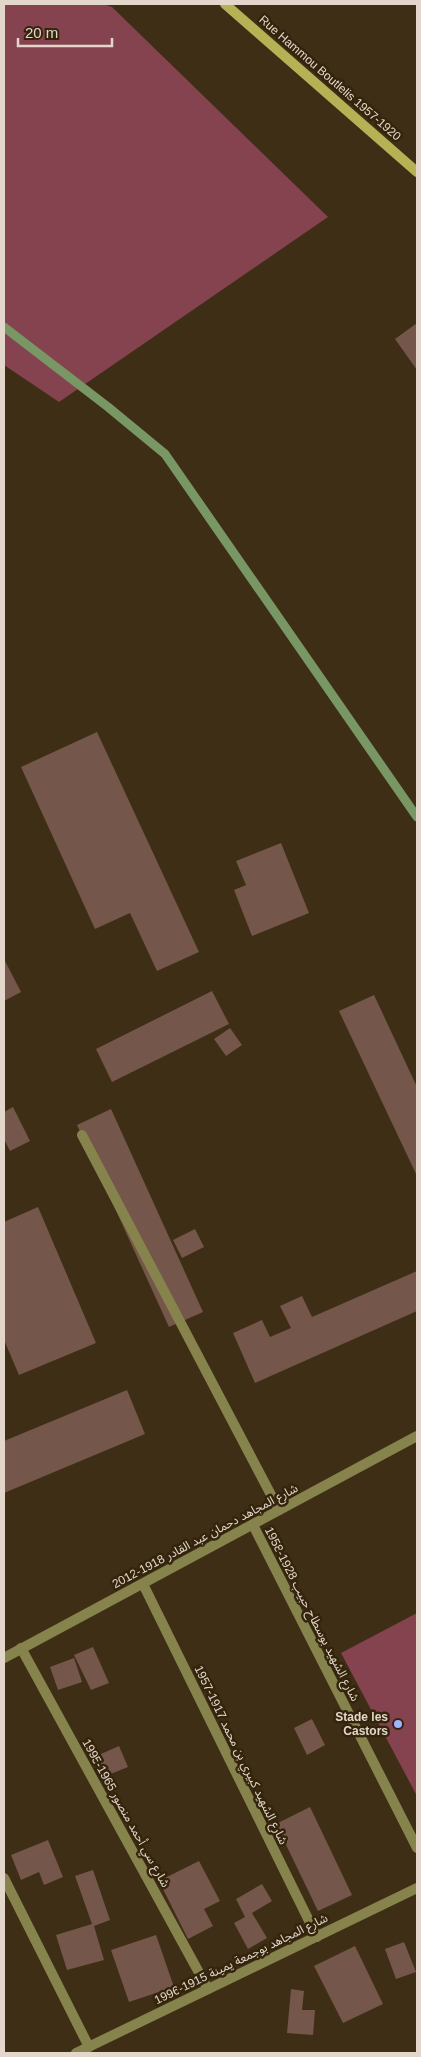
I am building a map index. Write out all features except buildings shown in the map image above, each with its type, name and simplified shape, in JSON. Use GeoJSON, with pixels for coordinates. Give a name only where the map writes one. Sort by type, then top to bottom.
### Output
{"type":"FeatureCollection","features":[{"type":"Feature","properties":{"kind":"main road","name":"Rue Hammou Boutlelis 1957-1920"},"geometry":{"type":"LineString","coordinates":[[226,4],[417,172]]}},
{"type":"Feature","properties":{"kind":"street"},"geometry":{"type":"LineString","coordinates":[[82,1135],[279,1510]]}},
{"type":"Feature","properties":{"kind":"street","name":"شارع المجاهد دحمان عبد القادر 1918-2012"},"geometry":{"type":"LineString","coordinates":[[4,1658],[417,1436]]}},
{"type":"Feature","properties":{"kind":"street","name":"شارع الشهيد بوسطاح حبيب 1928-1958"},"geometry":{"type":"LineString","coordinates":[[253,1525],[417,1848]]}},
{"type":"Feature","properties":{"kind":"street","name":"شارع الشهيد كبيري بن محمد 1917-1957"},"geometry":{"type":"LineString","coordinates":[[143,1584],[317,1937]]}},
{"type":"Feature","properties":{"kind":"street","name":"شارع سي أحمد منصور 1965-1995"},"geometry":{"type":"LineString","coordinates":[[21,1648],[208,1989]]}},
{"type":"Feature","properties":{"kind":"street"},"geometry":{"type":"LineString","coordinates":[[4,1878],[89,2047]]}},
{"type":"Feature","properties":{"kind":"street","name":"شارع المجاهد بوجمعة يمينة 1915-1996"},"geometry":{"type":"LineString","coordinates":[[76,2053],[417,1888]]}},
{"type":"Feature","properties":{"kind":"shaded area"},"geometry":{"type":"Polygon","coordinates":[[[4,4],[103,4],[112,7],[328,217],[59,402],[4,365],[4,4]]]}},
{"type":"Feature","properties":{"kind":"shaded area","name":"Stade les Castors"},"geometry":{"type":"Polygon","coordinates":[[[417,1613],[417,1796],[341,1653],[417,1613]]]}},
{"type":"Feature","properties":{"kind":"waterway"},"geometry":{"type":"LineString","coordinates":[[4,327],[108,407],[165,454],[417,817]]}},
{"type":"Feature","properties":{"kind":"place","name":"Stade les Castors"},"geometry":{"type":"Point","coordinates":[398,1724]}}]}
